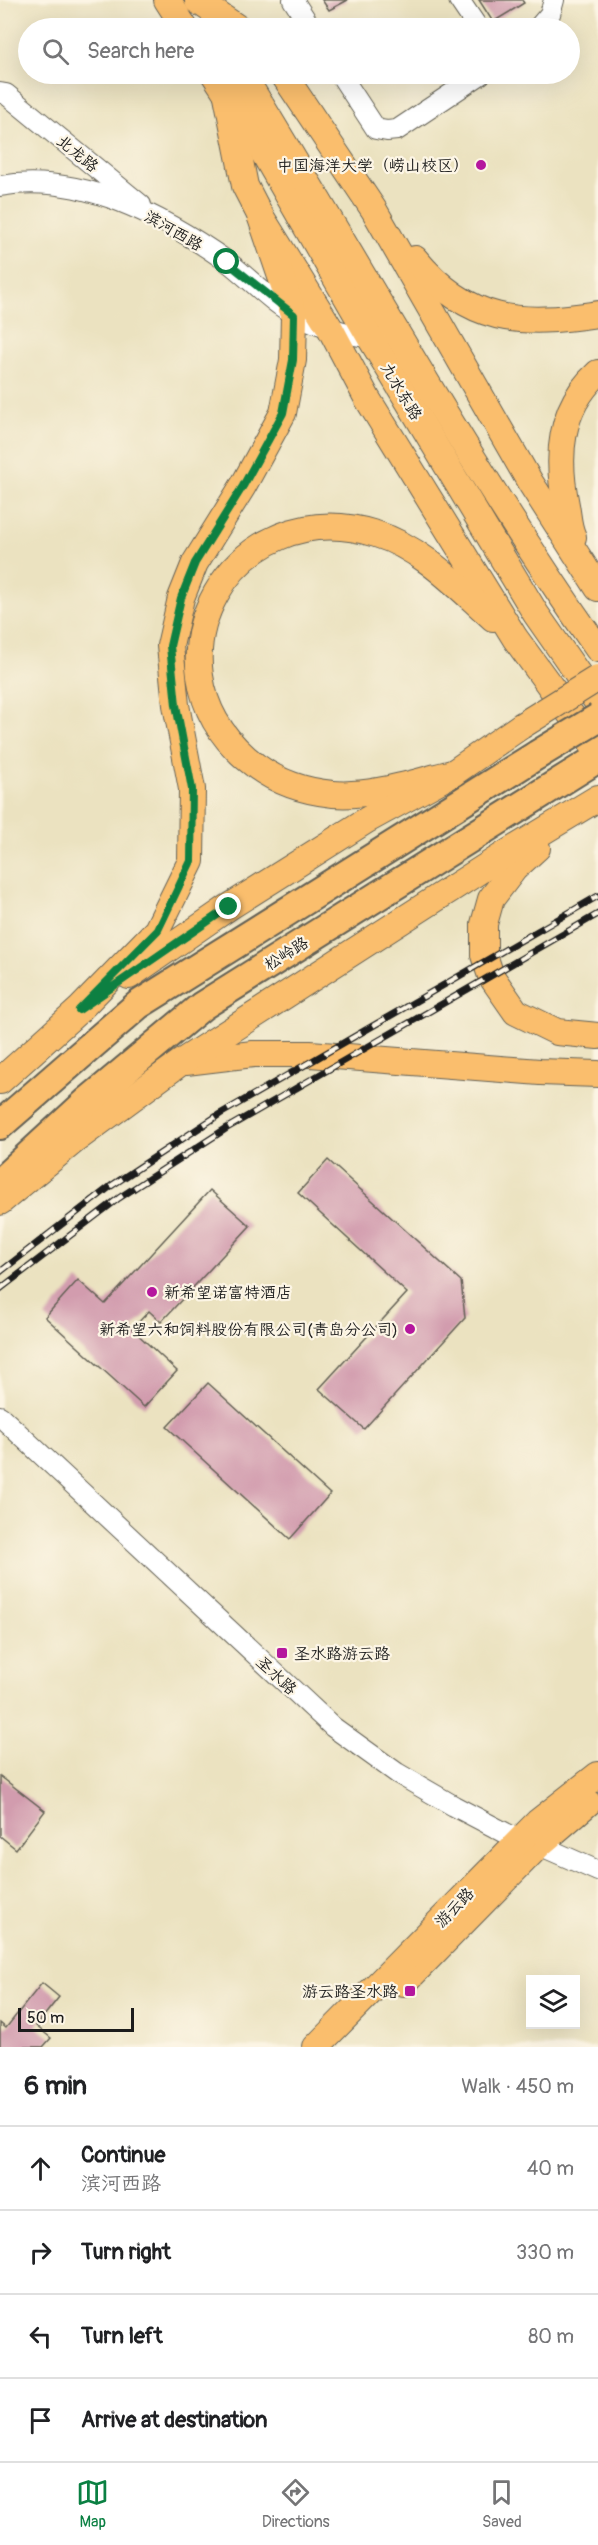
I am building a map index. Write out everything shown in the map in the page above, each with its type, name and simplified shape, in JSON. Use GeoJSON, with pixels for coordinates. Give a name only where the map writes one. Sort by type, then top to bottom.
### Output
{"type":"FeatureCollection","features":[{"type":"Feature","properties":{"kind":"highway","name":"松岭路"},"geometry":{"type":"LineString","coordinates":[[0,1125],[138,1005],[598,718]]}},
{"type":"Feature","properties":{"kind":"highway","name":"松岭路"},"geometry":{"type":"LineString","coordinates":[[0,1182],[87,1102],[202,1006],[598,758]]}},
{"type":"Feature","properties":{"kind":"main road"},"geometry":{"type":"LineString","coordinates":[[166,0],[178,18]]}},
{"type":"Feature","properties":{"kind":"main road"},"geometry":{"type":"LineString","coordinates":[[197,1],[208,18]]}},
{"type":"Feature","properties":{"kind":"main road"},"geometry":{"type":"LineString","coordinates":[[197,1],[222,18]]}},
{"type":"Feature","properties":{"kind":"main road"},"geometry":{"type":"LineString","coordinates":[[228,84],[245,186],[260,215],[330,328],[367,398],[515,638],[598,752]]}},
{"type":"Feature","properties":{"kind":"main road","name":"九水东路"},"geometry":{"type":"LineString","coordinates":[[229,84],[251,131],[371,339],[536,614],[598,703]]}},
{"type":"Feature","properties":{"kind":"main road","name":"九水东路"},"geometry":{"type":"LineString","coordinates":[[230,84],[402,345],[560,596],[598,649]]}},
{"type":"Feature","properties":{"kind":"main road"},"geometry":{"type":"LineString","coordinates":[[291,84],[374,210],[530,482],[585,564]]}},
{"type":"Feature","properties":{"kind":"main road"},"geometry":{"type":"LineString","coordinates":[[374,210],[434,282],[462,302],[491,314],[520,320],[553,321],[598,314]]}},
{"type":"Feature","properties":{"kind":"main road"},"geometry":{"type":"LineString","coordinates":[[0,1081],[79,1010],[158,930],[191,861],[192,789],[176,705],[170,646],[181,598],[195,563],[243,486],[283,413],[293,360],[294,315],[260,215]]}},
{"type":"Feature","properties":{"kind":"main road"},"geometry":{"type":"LineString","coordinates":[[598,373],[574,401],[564,425],[560,451],[562,489],[571,532],[598,588]]}},
{"type":"Feature","properties":{"kind":"main road"},"geometry":{"type":"LineString","coordinates":[[453,773],[372,793],[332,794],[288,784],[268,775],[250,762],[232,747],[220,730],[207,703],[200,676],[200,648],[205,619],[215,594],[228,573],[251,552],[271,539],[300,529],[327,526],[352,529],[376,533],[398,543],[440,571],[515,638]]}},
{"type":"Feature","properties":{"kind":"main road"},"geometry":{"type":"LineString","coordinates":[[79,1010],[229,907],[367,820],[453,773],[521,726],[598,678]]}},
{"type":"Feature","properties":{"kind":"main road"},"geometry":{"type":"LineString","coordinates":[[0,1202],[75,1140],[180,1063],[507,853],[598,798]]}},
{"type":"Feature","properties":{"kind":"main road"},"geometry":{"type":"LineString","coordinates":[[575,813],[514,869],[491,899],[484,924],[483,955],[490,976],[516,1012],[557,1032],[598,1036]]}},
{"type":"Feature","properties":{"kind":"main road"},"geometry":{"type":"LineString","coordinates":[[180,1063],[253,1054],[310,1054],[540,1072],[598,1074]]}},
{"type":"Feature","properties":{"kind":"main road","name":"游云路"},"geometry":{"type":"LineString","coordinates":[[341,2047],[529,1842],[538,1822],[598,1775]]}},
{"type":"Feature","properties":{"kind":"main road","name":"游云路"},"geometry":{"type":"LineString","coordinates":[[316,2047],[529,1842],[598,1794]]}},
{"type":"Feature","properties":{"kind":"street"},"geometry":{"type":"LineString","coordinates":[[293,0],[305,18]]}},
{"type":"Feature","properties":{"kind":"street"},"geometry":{"type":"LineString","coordinates":[[459,0],[471,18]]}},
{"type":"Feature","properties":{"kind":"street"},"geometry":{"type":"LineString","coordinates":[[547,18],[554,0]]}},
{"type":"Feature","properties":{"kind":"street"},"geometry":{"type":"LineString","coordinates":[[347,84],[376,129],[387,131],[397,130],[466,84]]}},
{"type":"Feature","properties":{"kind":"street","name":"北龙路"},"geometry":{"type":"LineString","coordinates":[[0,93],[6,94],[155,216]]}},
{"type":"Feature","properties":{"kind":"street","name":"滨河西路"},"geometry":{"type":"LineString","coordinates":[[0,186],[17,183],[80,187],[155,216],[227,262],[294,315],[330,328],[402,345]]}},
{"type":"Feature","properties":{"kind":"street","name":"圣水路"},"geometry":{"type":"LineString","coordinates":[[0,1416],[333,1727],[397,1773],[529,1842],[598,1871]]}},
{"type":"Feature","properties":{"kind":"building"},"geometry":{"type":"Polygon","coordinates":[[[322,0],[348,0],[329,10],[322,0]]]}},
{"type":"Feature","properties":{"kind":"building"},"geometry":{"type":"Polygon","coordinates":[[[479,0],[522,0],[524,3],[500,18],[490,18],[479,0]]]}},
{"type":"Feature","properties":{"kind":"building"},"geometry":{"type":"Polygon","coordinates":[[[328,1160],[461,1281],[465,1318],[364,1429],[319,1389],[407,1293],[298,1193],[328,1160]]]}},
{"type":"Feature","properties":{"kind":"building","name":"新希望诺富特酒店"},"geometry":{"type":"Polygon","coordinates":[[[210,1190],[250,1226],[161,1322],[149,1311],[132,1329],[177,1371],[144,1407],[45,1317],[78,1280],[105,1304],[210,1190]]]}},
{"type":"Feature","properties":{"kind":"building"},"geometry":{"type":"Polygon","coordinates":[[[208,1383],[330,1494],[290,1539],[167,1427],[208,1383]]]}},
{"type":"Feature","properties":{"kind":"building"},"geometry":{"type":"Polygon","coordinates":[[[0,1776],[45,1811],[16,1849],[0,1836],[0,1776]]]}},
{"type":"Feature","properties":{"kind":"building"},"geometry":{"type":"Polygon","coordinates":[[[42,1983],[59,1997],[36,2026],[51,2038],[43,2047],[0,2047],[0,2023],[6,2028],[42,1983]]]}},
{"type":"Feature","properties":{"kind":"railway"},"geometry":{"type":"LineString","coordinates":[[0,1272],[111,1186],[220,1114],[598,896]]}},
{"type":"Feature","properties":{"kind":"railway"},"geometry":{"type":"LineString","coordinates":[[0,1289],[119,1198],[227,1128],[598,914]]}},
{"type":"Feature","properties":{"kind":"place","name":"中国海洋大学（崂山校区）"},"geometry":{"type":"Point","coordinates":[481,165]}},
{"type":"Feature","properties":{"kind":"place","name":"新希望诺富特酒店"},"geometry":{"type":"Point","coordinates":[152,1292]}},
{"type":"Feature","properties":{"kind":"place","name":"新希望六和饲料股份有限公司(青岛分公司)"},"geometry":{"type":"Point","coordinates":[410,1329]}},
{"type":"Feature","properties":{"kind":"place","name":"圣水路游云路"},"geometry":{"type":"Point","coordinates":[282,1653]}},
{"type":"Feature","properties":{"kind":"place","name":"游云路圣水路"},"geometry":{"type":"Point","coordinates":[410,1991]}},
{"type":"Feature","properties":{"kind":"route"},"geometry":{"type":"LineString","coordinates":[[227,262],[294,315],[293,360],[283,413],[243,486],[195,563],[181,598],[170,646],[176,705],[192,789],[191,861],[158,930],[79,1010],[229,907]]}}]}
